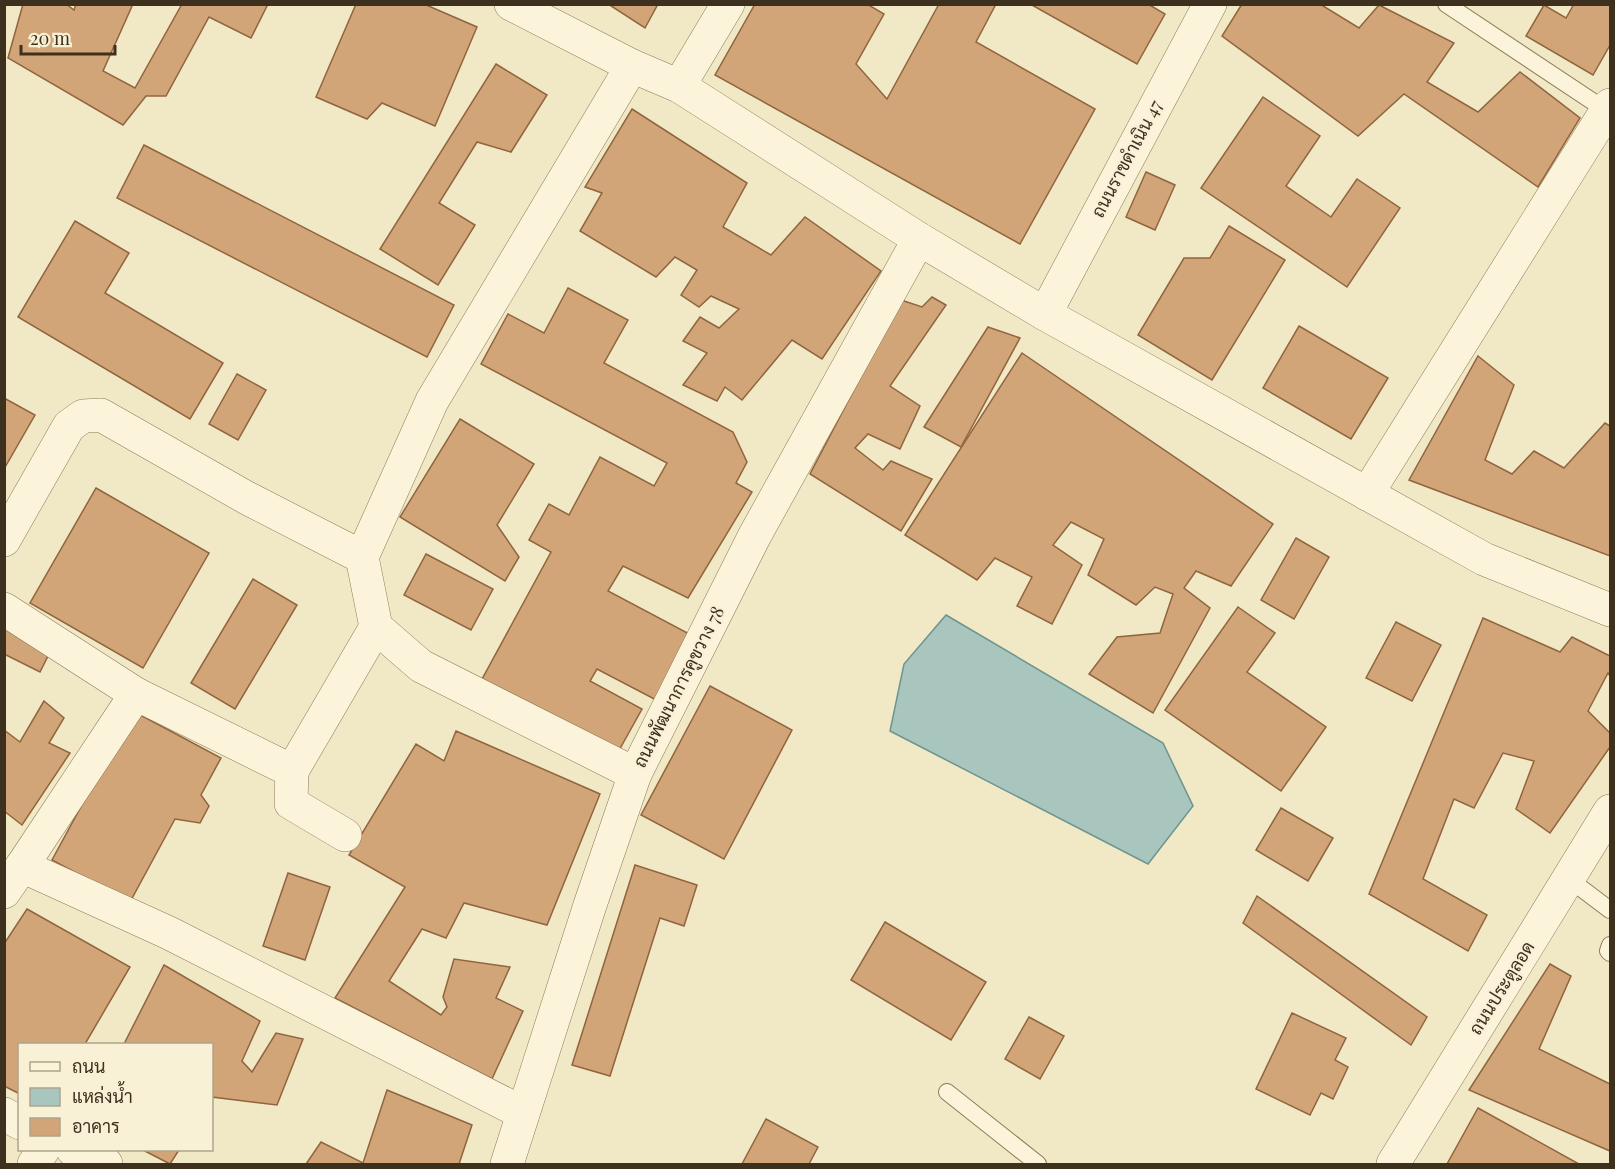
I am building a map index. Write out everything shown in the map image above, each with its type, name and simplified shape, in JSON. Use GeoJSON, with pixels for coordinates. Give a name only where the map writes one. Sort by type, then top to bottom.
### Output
{"type":"FeatureCollection","features":[{"type":"Feature","properties":{"kind":"street"},"geometry":{"type":"LineString","coordinates":[[511,4],[632,66],[679,86],[920,239],[1045,314],[1484,559],[1611,610]]}},
{"type":"Feature","properties":{"kind":"street"},"geometry":{"type":"LineString","coordinates":[[679,86],[728,4]]}},
{"type":"Feature","properties":{"kind":"street","name":"ถนนราขดำเนิน 47"},"geometry":{"type":"LineString","coordinates":[[1045,314],[1210,4]]}},
{"type":"Feature","properties":{"kind":"street"},"geometry":{"type":"LineString","coordinates":[[632,66],[432,400],[362,556],[376,627],[421,666],[635,774]]}},
{"type":"Feature","properties":{"kind":"street"},"geometry":{"type":"LineString","coordinates":[[1367,494],[1609,108]]}},
{"type":"Feature","properties":{"kind":"street","name":"ถนนพัฒนาการคูขวาง 78"},"geometry":{"type":"LineString","coordinates":[[507,1164],[590,905],[635,774],[755,535],[920,239]]}},
{"type":"Feature","properties":{"kind":"street"},"geometry":{"type":"LineString","coordinates":[[4,540],[69,426],[83,416],[101,415],[247,498],[362,556]]}},
{"type":"Feature","properties":{"kind":"street"},"geometry":{"type":"LineString","coordinates":[[4,609],[135,694],[292,771]]}},
{"type":"Feature","properties":{"kind":"street"},"geometry":{"type":"LineString","coordinates":[[345,834],[291,803],[292,771],[376,627]]}},
{"type":"Feature","properties":{"kind":"street"},"geometry":{"type":"LineString","coordinates":[[135,694],[13,879],[169,933],[523,1113]]}},
{"type":"Feature","properties":{"kind":"street","name":"ถนนประตูลอด"},"geometry":{"type":"LineString","coordinates":[[1393,1164],[1611,811]]}},
{"type":"Feature","properties":{"kind":"street"},"geometry":{"type":"LineString","coordinates":[[4,1114],[18,1122]]}},
{"type":"Feature","properties":{"kind":"street"},"geometry":{"type":"LineString","coordinates":[[34,1164],[42,1151]]}},
{"type":"Feature","properties":{"kind":"street"},"geometry":{"type":"LineString","coordinates":[[77,1151],[106,1164]]}},
{"type":"Feature","properties":{"kind":"lane"},"geometry":{"type":"LineString","coordinates":[[1446,4],[1609,108]]}},
{"type":"Feature","properties":{"kind":"lane"},"geometry":{"type":"LineString","coordinates":[[1569,879],[1611,910]]}},
{"type":"Feature","properties":{"kind":"lane"},"geometry":{"type":"LineString","coordinates":[[1611,945],[1608,951],[1611,953]]}},
{"type":"Feature","properties":{"kind":"lane"},"geometry":{"type":"LineString","coordinates":[[947,1092],[1038,1164]]}},
{"type":"Feature","properties":{"kind":"water"},"geometry":{"type":"Polygon","coordinates":[[[946,615],[1163,743],[1193,806],[1148,864],[890,731],[904,664],[946,615]]]}},
{"type":"Feature","properties":{"kind":"building"},"geometry":{"type":"Polygon","coordinates":[[[23,4],[66,4],[74,10],[76,4],[133,4],[103,71],[135,88],[182,4],[268,4],[251,38],[209,17],[166,96],[146,96],[123,125],[8,58],[23,4]]]}},
{"type":"Feature","properties":{"kind":"building"},"geometry":{"type":"Polygon","coordinates":[[[356,4],[424,4],[477,27],[435,126],[382,103],[367,119],[316,97],[356,4]]]}},
{"type":"Feature","properties":{"kind":"building"},"geometry":{"type":"Polygon","coordinates":[[[608,4],[658,4],[645,28],[608,4]]]}},
{"type":"Feature","properties":{"kind":"building"},"geometry":{"type":"Polygon","coordinates":[[[755,4],[867,4],[884,14],[856,64],[887,99],[939,4],[996,4],[976,42],[1095,109],[1020,244],[715,75],[755,4]]]}},
{"type":"Feature","properties":{"kind":"building"},"geometry":{"type":"Polygon","coordinates":[[[1030,4],[1148,4],[1165,14],[1137,64],[1030,4]]]}},
{"type":"Feature","properties":{"kind":"building"},"geometry":{"type":"Polygon","coordinates":[[[1242,4],[1320,4],[1359,28],[1379,5],[1454,43],[1427,82],[1478,112],[1520,72],[1580,118],[1538,187],[1404,94],[1358,136],[1222,36],[1242,4]]]}},
{"type":"Feature","properties":{"kind":"building"},"geometry":{"type":"Polygon","coordinates":[[[1574,4],[1610,4],[1610,45],[1593,75],[1526,36],[1544,5],[1566,18],[1574,4]]]}},
{"type":"Feature","properties":{"kind":"building"},"geometry":{"type":"Polygon","coordinates":[[[496,64],[547,95],[511,152],[477,142],[439,203],[475,225],[438,285],[380,249],[496,64]]]}},
{"type":"Feature","properties":{"kind":"building"},"geometry":{"type":"Polygon","coordinates":[[[1263,97],[1320,136],[1286,186],[1331,217],[1357,179],[1400,208],[1347,287],[1201,188],[1263,97]]]}},
{"type":"Feature","properties":{"kind":"building"},"geometry":{"type":"Polygon","coordinates":[[[632,109],[747,183],[723,227],[771,255],[805,217],[881,271],[822,359],[792,340],[742,400],[725,387],[717,401],[683,385],[707,353],[683,341],[700,317],[719,328],[739,309],[711,296],[699,307],[681,295],[697,270],[675,257],[656,277],[580,231],[602,193],[585,187],[632,109]]]}},
{"type":"Feature","properties":{"kind":"building"},"geometry":{"type":"Polygon","coordinates":[[[144,145],[454,305],[427,357],[117,198],[144,145]]]}},
{"type":"Feature","properties":{"kind":"building"},"geometry":{"type":"Polygon","coordinates":[[[1146,172],[1175,185],[1155,230],[1126,217],[1146,172]]]}},
{"type":"Feature","properties":{"kind":"building"},"geometry":{"type":"Polygon","coordinates":[[[75,221],[129,253],[105,293],[223,363],[190,419],[18,317],[75,221]]]}},
{"type":"Feature","properties":{"kind":"building"},"geometry":{"type":"Polygon","coordinates":[[[1229,226],[1285,260],[1212,380],[1138,335],[1184,258],[1210,258],[1229,226]]]}},
{"type":"Feature","properties":{"kind":"building"},"geometry":{"type":"Polygon","coordinates":[[[568,288],[628,320],[604,363],[733,432],[747,462],[736,483],[752,492],[688,598],[623,566],[608,591],[695,637],[660,702],[597,669],[590,681],[642,709],[617,754],[481,681],[551,552],[529,540],[549,504],[569,515],[600,457],[654,486],[667,463],[481,364],[508,314],[544,333],[568,288]]]}},
{"type":"Feature","properties":{"kind":"building"},"geometry":{"type":"Polygon","coordinates":[[[932,297],[946,305],[890,386],[920,406],[900,449],[868,434],[855,448],[883,470],[891,461],[932,479],[901,531],[810,474],[901,300],[922,307],[932,297]]]}},
{"type":"Feature","properties":{"kind":"building"},"geometry":{"type":"Polygon","coordinates":[[[1299,326],[1388,378],[1351,439],[1263,388],[1299,326]]]}},
{"type":"Feature","properties":{"kind":"building"},"geometry":{"type":"Polygon","coordinates":[[[988,327],[1020,338],[961,447],[924,427],[988,327]]]}},
{"type":"Feature","properties":{"kind":"building"},"geometry":{"type":"Polygon","coordinates":[[[1022,353],[1273,524],[1231,586],[1196,571],[1184,588],[1210,608],[1153,713],[1089,674],[1117,637],[1160,633],[1173,594],[1155,587],[1136,605],[1088,575],[1104,539],[1071,522],[1053,545],[1082,565],[1052,624],[1017,606],[1032,577],[995,558],[977,580],[905,535],[1022,353]]]}},
{"type":"Feature","properties":{"kind":"building"},"geometry":{"type":"Polygon","coordinates":[[[1478,356],[1514,385],[1485,460],[1512,474],[1534,451],[1564,468],[1605,423],[1610,426],[1610,556],[1409,480],[1478,356]]]}},
{"type":"Feature","properties":{"kind":"building"},"geometry":{"type":"Polygon","coordinates":[[[237,374],[266,390],[238,440],[209,424],[237,374]]]}},
{"type":"Feature","properties":{"kind":"building"},"geometry":{"type":"Polygon","coordinates":[[[4,398],[35,415],[4,469],[4,398]]]}},
{"type":"Feature","properties":{"kind":"building"},"geometry":{"type":"Polygon","coordinates":[[[460,419],[534,464],[497,525],[519,557],[505,581],[400,517],[460,419]]]}},
{"type":"Feature","properties":{"kind":"building"},"geometry":{"type":"Polygon","coordinates":[[[96,488],[209,553],[143,668],[30,603],[96,488]]]}},
{"type":"Feature","properties":{"kind":"building"},"geometry":{"type":"Polygon","coordinates":[[[1296,538],[1329,557],[1294,619],[1261,600],[1296,538]]]}},
{"type":"Feature","properties":{"kind":"building"},"geometry":{"type":"Polygon","coordinates":[[[426,554],[493,589],[471,630],[404,595],[426,554]]]}},
{"type":"Feature","properties":{"kind":"building"},"geometry":{"type":"Polygon","coordinates":[[[253,579],[297,605],[235,709],[191,683],[253,579]]]}},
{"type":"Feature","properties":{"kind":"building"},"geometry":{"type":"Polygon","coordinates":[[[1238,607],[1275,633],[1247,672],[1326,727],[1281,791],[1165,710],[1238,607]]]}},
{"type":"Feature","properties":{"kind":"building"},"geometry":{"type":"Polygon","coordinates":[[[1483,618],[1560,652],[1572,637],[1610,656],[1610,676],[1608,673],[1588,711],[1610,733],[1610,747],[1550,833],[1516,809],[1534,761],[1503,753],[1474,808],[1454,799],[1423,879],[1487,915],[1468,951],[1369,894],[1483,618]]]}},
{"type":"Feature","properties":{"kind":"building"},"geometry":{"type":"Polygon","coordinates":[[[1396,622],[1441,645],[1412,701],[1366,678],[1396,622]]]}},
{"type":"Feature","properties":{"kind":"building"},"geometry":{"type":"Polygon","coordinates":[[[4,624],[52,648],[40,672],[4,654],[4,624]]]}},
{"type":"Feature","properties":{"kind":"building"},"geometry":{"type":"Polygon","coordinates":[[[710,686],[792,730],[724,859],[641,815],[710,686]]]}},
{"type":"Feature","properties":{"kind":"building"},"geometry":{"type":"Polygon","coordinates":[[[44,701],[64,718],[49,743],[70,753],[22,825],[4,811],[4,730],[20,742],[44,701]]]}},
{"type":"Feature","properties":{"kind":"building"},"geometry":{"type":"Polygon","coordinates":[[[133,711],[221,758],[201,795],[209,806],[200,823],[175,819],[130,902],[52,860],[133,711]]]}},
{"type":"Feature","properties":{"kind":"building"},"geometry":{"type":"Polygon","coordinates":[[[456,731],[600,794],[547,925],[464,903],[446,938],[422,929],[389,981],[441,1015],[447,1007],[443,997],[454,959],[510,967],[496,998],[523,1011],[492,1079],[335,998],[405,887],[349,855],[416,744],[444,761],[456,731]]]}},
{"type":"Feature","properties":{"kind":"building"},"geometry":{"type":"Polygon","coordinates":[[[1281,808],[1333,838],[1308,881],[1256,850],[1281,808]]]}},
{"type":"Feature","properties":{"kind":"building"},"geometry":{"type":"Polygon","coordinates":[[[635,865],[697,885],[684,926],[660,918],[610,1076],[572,1065],[635,865]]]}},
{"type":"Feature","properties":{"kind":"building"},"geometry":{"type":"Polygon","coordinates":[[[288,873],[330,887],[305,960],[263,946],[288,873]]]}},
{"type":"Feature","properties":{"kind":"building"},"geometry":{"type":"Polygon","coordinates":[[[1257,896],[1427,1017],[1411,1045],[1243,923],[1257,896]]]}},
{"type":"Feature","properties":{"kind":"building"},"geometry":{"type":"Polygon","coordinates":[[[27,909],[130,967],[86,1043],[18,1043],[18,1093],[4,1086],[4,944],[27,909]]]}},
{"type":"Feature","properties":{"kind":"building"},"geometry":{"type":"Polygon","coordinates":[[[885,922],[986,982],[951,1040],[851,980],[885,922]]]}},
{"type":"Feature","properties":{"kind":"building"},"geometry":{"type":"Polygon","coordinates":[[[1550,964],[1571,976],[1539,1049],[1610,1084],[1610,1151],[1469,1090],[1550,964]]]}},
{"type":"Feature","properties":{"kind":"building"},"geometry":{"type":"Polygon","coordinates":[[[164,965],[260,1021],[242,1061],[252,1072],[276,1033],[303,1039],[277,1105],[213,1097],[213,1043],[125,1043],[164,965]]]}},
{"type":"Feature","properties":{"kind":"building"},"geometry":{"type":"Polygon","coordinates":[[[1292,1013],[1346,1038],[1335,1060],[1348,1067],[1333,1099],[1321,1093],[1310,1115],[1256,1089],[1292,1013]]]}},
{"type":"Feature","properties":{"kind":"building"},"geometry":{"type":"Polygon","coordinates":[[[1029,1017],[1064,1036],[1040,1079],[1005,1059],[1029,1017]]]}},
{"type":"Feature","properties":{"kind":"building"},"geometry":{"type":"Polygon","coordinates":[[[387,1090],[472,1125],[459,1164],[306,1164],[321,1142],[363,1163],[387,1090]]]}},
{"type":"Feature","properties":{"kind":"building"},"geometry":{"type":"Polygon","coordinates":[[[1478,1108],[1579,1164],[1447,1164],[1478,1108]]]}},
{"type":"Feature","properties":{"kind":"building"},"geometry":{"type":"Polygon","coordinates":[[[766,1119],[818,1147],[809,1164],[742,1164],[766,1119]]]}},
{"type":"Feature","properties":{"kind":"building"},"geometry":{"type":"Polygon","coordinates":[[[145,1151],[178,1151],[170,1164],[145,1151]]]}}]}
